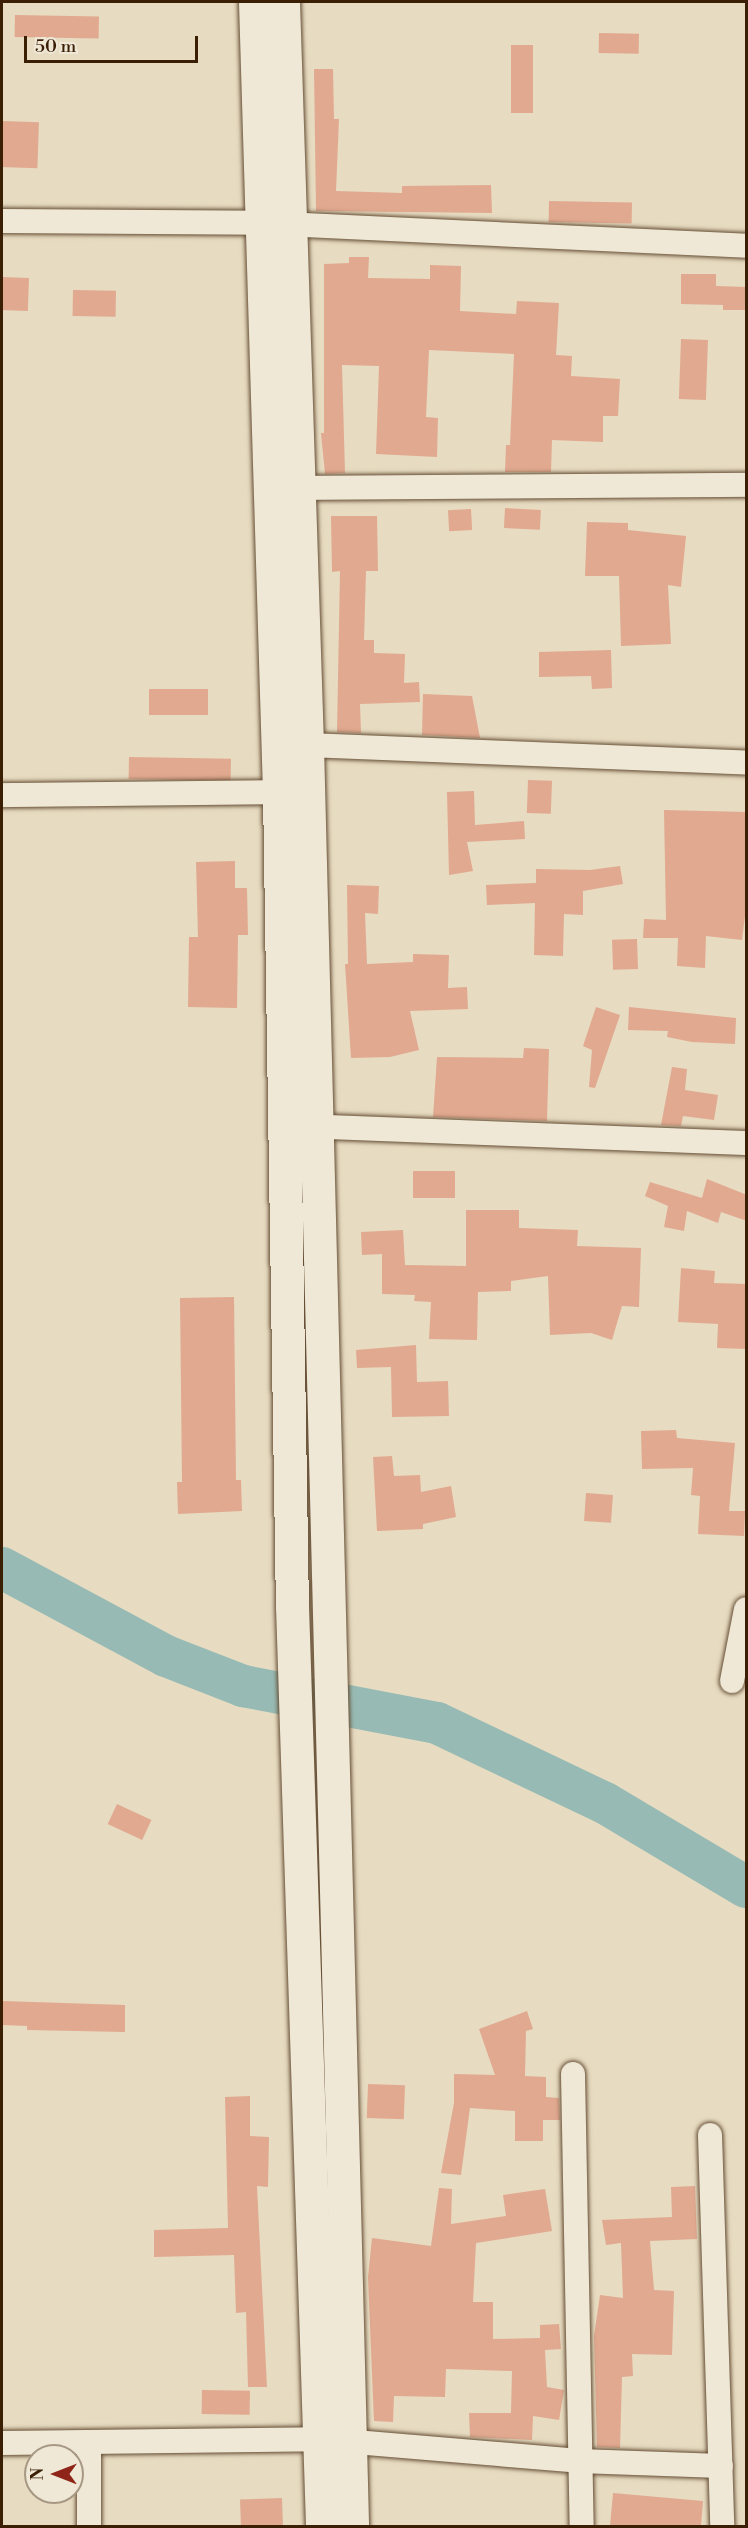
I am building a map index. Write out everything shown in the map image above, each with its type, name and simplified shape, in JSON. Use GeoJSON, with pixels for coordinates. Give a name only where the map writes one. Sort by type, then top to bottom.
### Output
{"type":"FeatureCollection","features":[{"type":"Feature","properties":{"kind":"main road"},"geometry":{"type":"LineString","coordinates":[[255,2],[299,488],[307,744],[332,1822],[334,2440],[322,2526]]}},
{"type":"Feature","properties":{"kind":"main road"},"geometry":{"type":"LineString","coordinates":[[283,2],[276,223],[279,792],[292,1606],[299,1822],[334,2440],[352,2526]]}},
{"type":"Feature","properties":{"kind":"street"},"geometry":{"type":"LineString","coordinates":[[2,221],[276,223],[747,246]]}},
{"type":"Feature","properties":{"kind":"street"},"geometry":{"type":"LineString","coordinates":[[299,488],[747,485]]}},
{"type":"Feature","properties":{"kind":"street"},"geometry":{"type":"LineString","coordinates":[[307,744],[747,764]]}},
{"type":"Feature","properties":{"kind":"street"},"geometry":{"type":"LineString","coordinates":[[2,795],[279,792]]}},
{"type":"Feature","properties":{"kind":"street"},"geometry":{"type":"LineString","coordinates":[[284,1125],[747,1143]]}},
{"type":"Feature","properties":{"kind":"street"},"geometry":{"type":"LineString","coordinates":[[732,1682],[747,1609]]}},
{"type":"Feature","properties":{"kind":"street"},"geometry":{"type":"LineString","coordinates":[[573,2074],[582,2526]]}},
{"type":"Feature","properties":{"kind":"street"},"geometry":{"type":"LineString","coordinates":[[710,2135],[722,2526]]}},
{"type":"Feature","properties":{"kind":"street"},"geometry":{"type":"LineString","coordinates":[[2,2443],[334,2440],[579,2461],[721,2466]]}},
{"type":"Feature","properties":{"kind":"street"},"geometry":{"type":"LineString","coordinates":[[89,2443],[89,2526]]}},
{"type":"Feature","properties":{"kind":"building"},"geometry":{"type":"Polygon","coordinates":[[[15,15],[99,16],[99,38],[15,37],[15,15]]]}},
{"type":"Feature","properties":{"kind":"building"},"geometry":{"type":"Polygon","coordinates":[[[599,33],[639,34],[639,54],[599,53],[599,33]]]}},
{"type":"Feature","properties":{"kind":"building"},"geometry":{"type":"Polygon","coordinates":[[[511,45],[533,45],[533,113],[511,113],[511,45]]]}},
{"type":"Feature","properties":{"kind":"building"},"geometry":{"type":"Polygon","coordinates":[[[314,69],[333,69],[334,119],[339,119],[336,191],[402,193],[402,186],[491,185],[492,213],[316,211],[314,69]]]}},
{"type":"Feature","properties":{"kind":"building"},"geometry":{"type":"Polygon","coordinates":[[[2,121],[39,122],[37,168],[2,167],[2,121]]]}},
{"type":"Feature","properties":{"kind":"building"},"geometry":{"type":"Polygon","coordinates":[[[549,201],[632,202],[632,223],[549,222],[549,201]]]}},
{"type":"Feature","properties":{"kind":"building"},"geometry":{"type":"Polygon","coordinates":[[[349,257],[369,257],[368,278],[430,279],[430,265],[461,266],[460,311],[516,314],[517,301],[559,303],[556,355],[572,356],[571,376],[620,379],[618,416],[603,416],[603,442],[552,440],[551,472],[505,472],[506,445],[510,445],[514,354],[429,350],[426,417],[438,418],[437,457],[376,454],[379,366],[342,365],[345,473],[325,474],[321,433],[324,433],[324,264],[349,263],[349,257]]]}},
{"type":"Feature","properties":{"kind":"building"},"geometry":{"type":"Polygon","coordinates":[[[681,274],[716,274],[716,286],[747,287],[747,310],[723,310],[723,305],[681,304],[681,274]]]}},
{"type":"Feature","properties":{"kind":"building"},"geometry":{"type":"Polygon","coordinates":[[[2,277],[29,278],[28,311],[2,310],[2,277]]]}},
{"type":"Feature","properties":{"kind":"building"},"geometry":{"type":"Polygon","coordinates":[[[73,290],[116,291],[116,317],[73,316],[73,290]]]}},
{"type":"Feature","properties":{"kind":"building"},"geometry":{"type":"Polygon","coordinates":[[[681,339],[708,340],[706,400],[679,399],[681,339]]]}},
{"type":"Feature","properties":{"kind":"building"},"geometry":{"type":"Polygon","coordinates":[[[505,508],[541,510],[540,530],[504,528],[505,508]]]}},
{"type":"Feature","properties":{"kind":"building"},"geometry":{"type":"Polygon","coordinates":[[[471,509],[472,530],[449,531],[448,510],[471,509]]]}},
{"type":"Feature","properties":{"kind":"building"},"geometry":{"type":"Polygon","coordinates":[[[331,516],[377,516],[378,571],[366,571],[364,640],[374,640],[374,653],[405,654],[404,683],[419,682],[420,702],[360,704],[361,733],[337,732],[340,571],[332,572],[331,516]]]}},
{"type":"Feature","properties":{"kind":"building"},"geometry":{"type":"Polygon","coordinates":[[[587,522],[628,523],[628,530],[686,536],[681,587],[668,585],[671,644],[621,646],[619,576],[585,576],[587,522]]]}},
{"type":"Feature","properties":{"kind":"building"},"geometry":{"type":"Polygon","coordinates":[[[611,650],[612,688],[592,689],[591,676],[539,677],[539,652],[611,650]]]}},
{"type":"Feature","properties":{"kind":"building"},"geometry":{"type":"Polygon","coordinates":[[[149,689],[208,689],[208,715],[149,715],[149,689]]]}},
{"type":"Feature","properties":{"kind":"building"},"geometry":{"type":"Polygon","coordinates":[[[423,694],[472,696],[480,738],[422,735],[423,694]]]}},
{"type":"Feature","properties":{"kind":"building"},"geometry":{"type":"Polygon","coordinates":[[[129,757],[231,759],[231,781],[129,779],[129,757]]]}},
{"type":"Feature","properties":{"kind":"building"},"geometry":{"type":"Polygon","coordinates":[[[528,780],[552,781],[551,814],[527,813],[528,780]]]}},
{"type":"Feature","properties":{"kind":"building"},"geometry":{"type":"Polygon","coordinates":[[[474,791],[475,825],[524,821],[525,839],[467,842],[473,871],[449,875],[447,792],[474,791]]]}},
{"type":"Feature","properties":{"kind":"building"},"geometry":{"type":"Polygon","coordinates":[[[664,810],[747,812],[747,900],[742,940],[706,936],[705,968],[677,966],[678,938],[643,938],[644,919],[666,920],[664,810]]]}},
{"type":"Feature","properties":{"kind":"building"},"geometry":{"type":"Polygon","coordinates":[[[235,861],[235,888],[247,888],[248,935],[238,935],[237,1008],[188,1007],[189,937],[198,937],[196,862],[235,861]]]}},
{"type":"Feature","properties":{"kind":"building"},"geometry":{"type":"Polygon","coordinates":[[[620,866],[623,884],[583,891],[583,915],[564,914],[563,956],[534,955],[535,903],[487,905],[486,885],[536,883],[536,869],[590,870],[620,866]]]}},
{"type":"Feature","properties":{"kind":"building"},"geometry":{"type":"Polygon","coordinates":[[[347,885],[379,886],[378,914],[365,913],[367,964],[413,962],[413,954],[449,955],[448,988],[467,987],[468,1009],[410,1011],[419,1050],[390,1057],[351,1058],[345,964],[348,964],[347,885]]]}},
{"type":"Feature","properties":{"kind":"building"},"geometry":{"type":"Polygon","coordinates":[[[637,939],[638,969],[613,970],[612,940],[637,939]]]}},
{"type":"Feature","properties":{"kind":"building"},"geometry":{"type":"Polygon","coordinates":[[[596,1007],[620,1015],[595,1088],[589,1087],[592,1050],[583,1046],[596,1007]]]}},
{"type":"Feature","properties":{"kind":"building"},"geometry":{"type":"Polygon","coordinates":[[[629,1007],[736,1018],[735,1044],[692,1042],[667,1037],[668,1031],[628,1030],[629,1007]]]}},
{"type":"Feature","properties":{"kind":"building"},"geometry":{"type":"Polygon","coordinates":[[[524,1048],[549,1049],[547,1121],[433,1117],[437,1057],[523,1058],[524,1048]]]}},
{"type":"Feature","properties":{"kind":"building"},"geometry":{"type":"Polygon","coordinates":[[[672,1067],[687,1069],[685,1090],[718,1095],[714,1120],[683,1116],[681,1126],[661,1125],[672,1067]]]}},
{"type":"Feature","properties":{"kind":"building"},"geometry":{"type":"Polygon","coordinates":[[[413,1171],[455,1171],[455,1198],[413,1198],[413,1171]]]}},
{"type":"Feature","properties":{"kind":"building"},"geometry":{"type":"Polygon","coordinates":[[[707,1179],[747,1195],[747,1221],[721,1212],[718,1223],[687,1211],[684,1231],[664,1227],[668,1206],[645,1196],[650,1182],[702,1198],[707,1179]]]}},
{"type":"Feature","properties":{"kind":"building"},"geometry":{"type":"Polygon","coordinates":[[[466,1210],[519,1210],[519,1228],[578,1230],[577,1246],[641,1248],[639,1307],[622,1306],[612,1340],[591,1333],[550,1335],[548,1276],[511,1281],[511,1291],[478,1292],[477,1340],[429,1339],[431,1302],[414,1301],[415,1295],[382,1294],[382,1254],[362,1255],[361,1232],[403,1230],[405,1265],[466,1266],[466,1210]]]}},
{"type":"Feature","properties":{"kind":"building"},"geometry":{"type":"Polygon","coordinates":[[[681,1268],[715,1271],[714,1283],[747,1284],[747,1349],[717,1348],[718,1324],[678,1322],[681,1268]]]}},
{"type":"Feature","properties":{"kind":"building"},"geometry":{"type":"Polygon","coordinates":[[[234,1297],[236,1480],[241,1480],[242,1511],[178,1514],[177,1482],[182,1482],[180,1298],[234,1297]]]}},
{"type":"Feature","properties":{"kind":"building"},"geometry":{"type":"Polygon","coordinates":[[[416,1345],[417,1382],[448,1381],[449,1416],[392,1417],[391,1367],[357,1368],[356,1350],[416,1345]]]}},
{"type":"Feature","properties":{"kind":"building"},"geometry":{"type":"Polygon","coordinates":[[[676,1430],[677,1438],[735,1443],[729,1511],[745,1511],[744,1536],[698,1534],[700,1496],[691,1495],[693,1468],[642,1469],[641,1431],[676,1430]]]}},
{"type":"Feature","properties":{"kind":"building"},"geometry":{"type":"Polygon","coordinates":[[[392,1456],[394,1476],[420,1475],[421,1492],[451,1486],[456,1517],[423,1524],[423,1529],[377,1531],[373,1457],[392,1456]]]}},
{"type":"Feature","properties":{"kind":"building"},"geometry":{"type":"Polygon","coordinates":[[[586,1493],[613,1495],[611,1523],[584,1521],[586,1493]]]}},
{"type":"Feature","properties":{"kind":"building"},"geometry":{"type":"Polygon","coordinates":[[[117,1804],[151,1820],[142,1840],[108,1824],[117,1804]]]}},
{"type":"Feature","properties":{"kind":"building"},"geometry":{"type":"Polygon","coordinates":[[[2,2001],[125,2005],[125,2032],[27,2030],[27,2026],[2,2025],[2,2001]]]}},
{"type":"Feature","properties":{"kind":"building"},"geometry":{"type":"Polygon","coordinates":[[[527,2011],[533,2029],[526,2031],[525,2076],[546,2077],[546,2097],[559,2098],[560,2120],[543,2120],[543,2141],[515,2141],[515,2111],[470,2108],[461,2175],[441,2173],[454,2103],[454,2074],[495,2075],[479,2029],[527,2011]]]}},
{"type":"Feature","properties":{"kind":"building"},"geometry":{"type":"Polygon","coordinates":[[[368,2084],[405,2085],[404,2119],[367,2118],[368,2084]]]}},
{"type":"Feature","properties":{"kind":"building"},"geometry":{"type":"Polygon","coordinates":[[[250,2096],[250,2136],[269,2137],[268,2187],[257,2186],[267,2387],[248,2387],[246,2312],[236,2313],[234,2255],[154,2257],[154,2230],[228,2228],[225,2097],[250,2096]]]}},
{"type":"Feature","properties":{"kind":"building"},"geometry":{"type":"Polygon","coordinates":[[[695,2186],[697,2239],[650,2241],[654,2290],[674,2291],[672,2355],[632,2354],[633,2376],[622,2377],[620,2448],[597,2447],[594,2336],[600,2295],[623,2298],[621,2243],[606,2245],[602,2220],[672,2217],[671,2187],[695,2186]]]}},
{"type":"Feature","properties":{"kind":"building"},"geometry":{"type":"Polygon","coordinates":[[[439,2188],[452,2189],[451,2224],[506,2216],[503,2195],[545,2189],[552,2231],[476,2243],[473,2302],[493,2302],[493,2339],[540,2338],[540,2325],[559,2324],[561,2349],[545,2350],[547,2387],[564,2390],[559,2420],[533,2416],[532,2440],[470,2437],[469,2413],[511,2413],[512,2371],[446,2369],[445,2397],[394,2396],[393,2422],[374,2421],[368,2277],[372,2238],[431,2246],[439,2188]]]}},
{"type":"Feature","properties":{"kind":"building"},"geometry":{"type":"Polygon","coordinates":[[[202,2390],[250,2391],[250,2415],[202,2414],[202,2390]]]}},
{"type":"Feature","properties":{"kind":"building"},"geometry":{"type":"Polygon","coordinates":[[[613,2493],[703,2501],[701,2526],[610,2526],[613,2493]]]}},
{"type":"Feature","properties":{"kind":"building"},"geometry":{"type":"Polygon","coordinates":[[[282,2498],[283,2526],[241,2526],[240,2499],[282,2498]]]}},
{"type":"Feature","properties":{"kind":"waterway"},"geometry":{"type":"LineString","coordinates":[[2,1568],[166,1656],[243,1686],[437,1723],[605,1803],[746,1887]]}}]}
